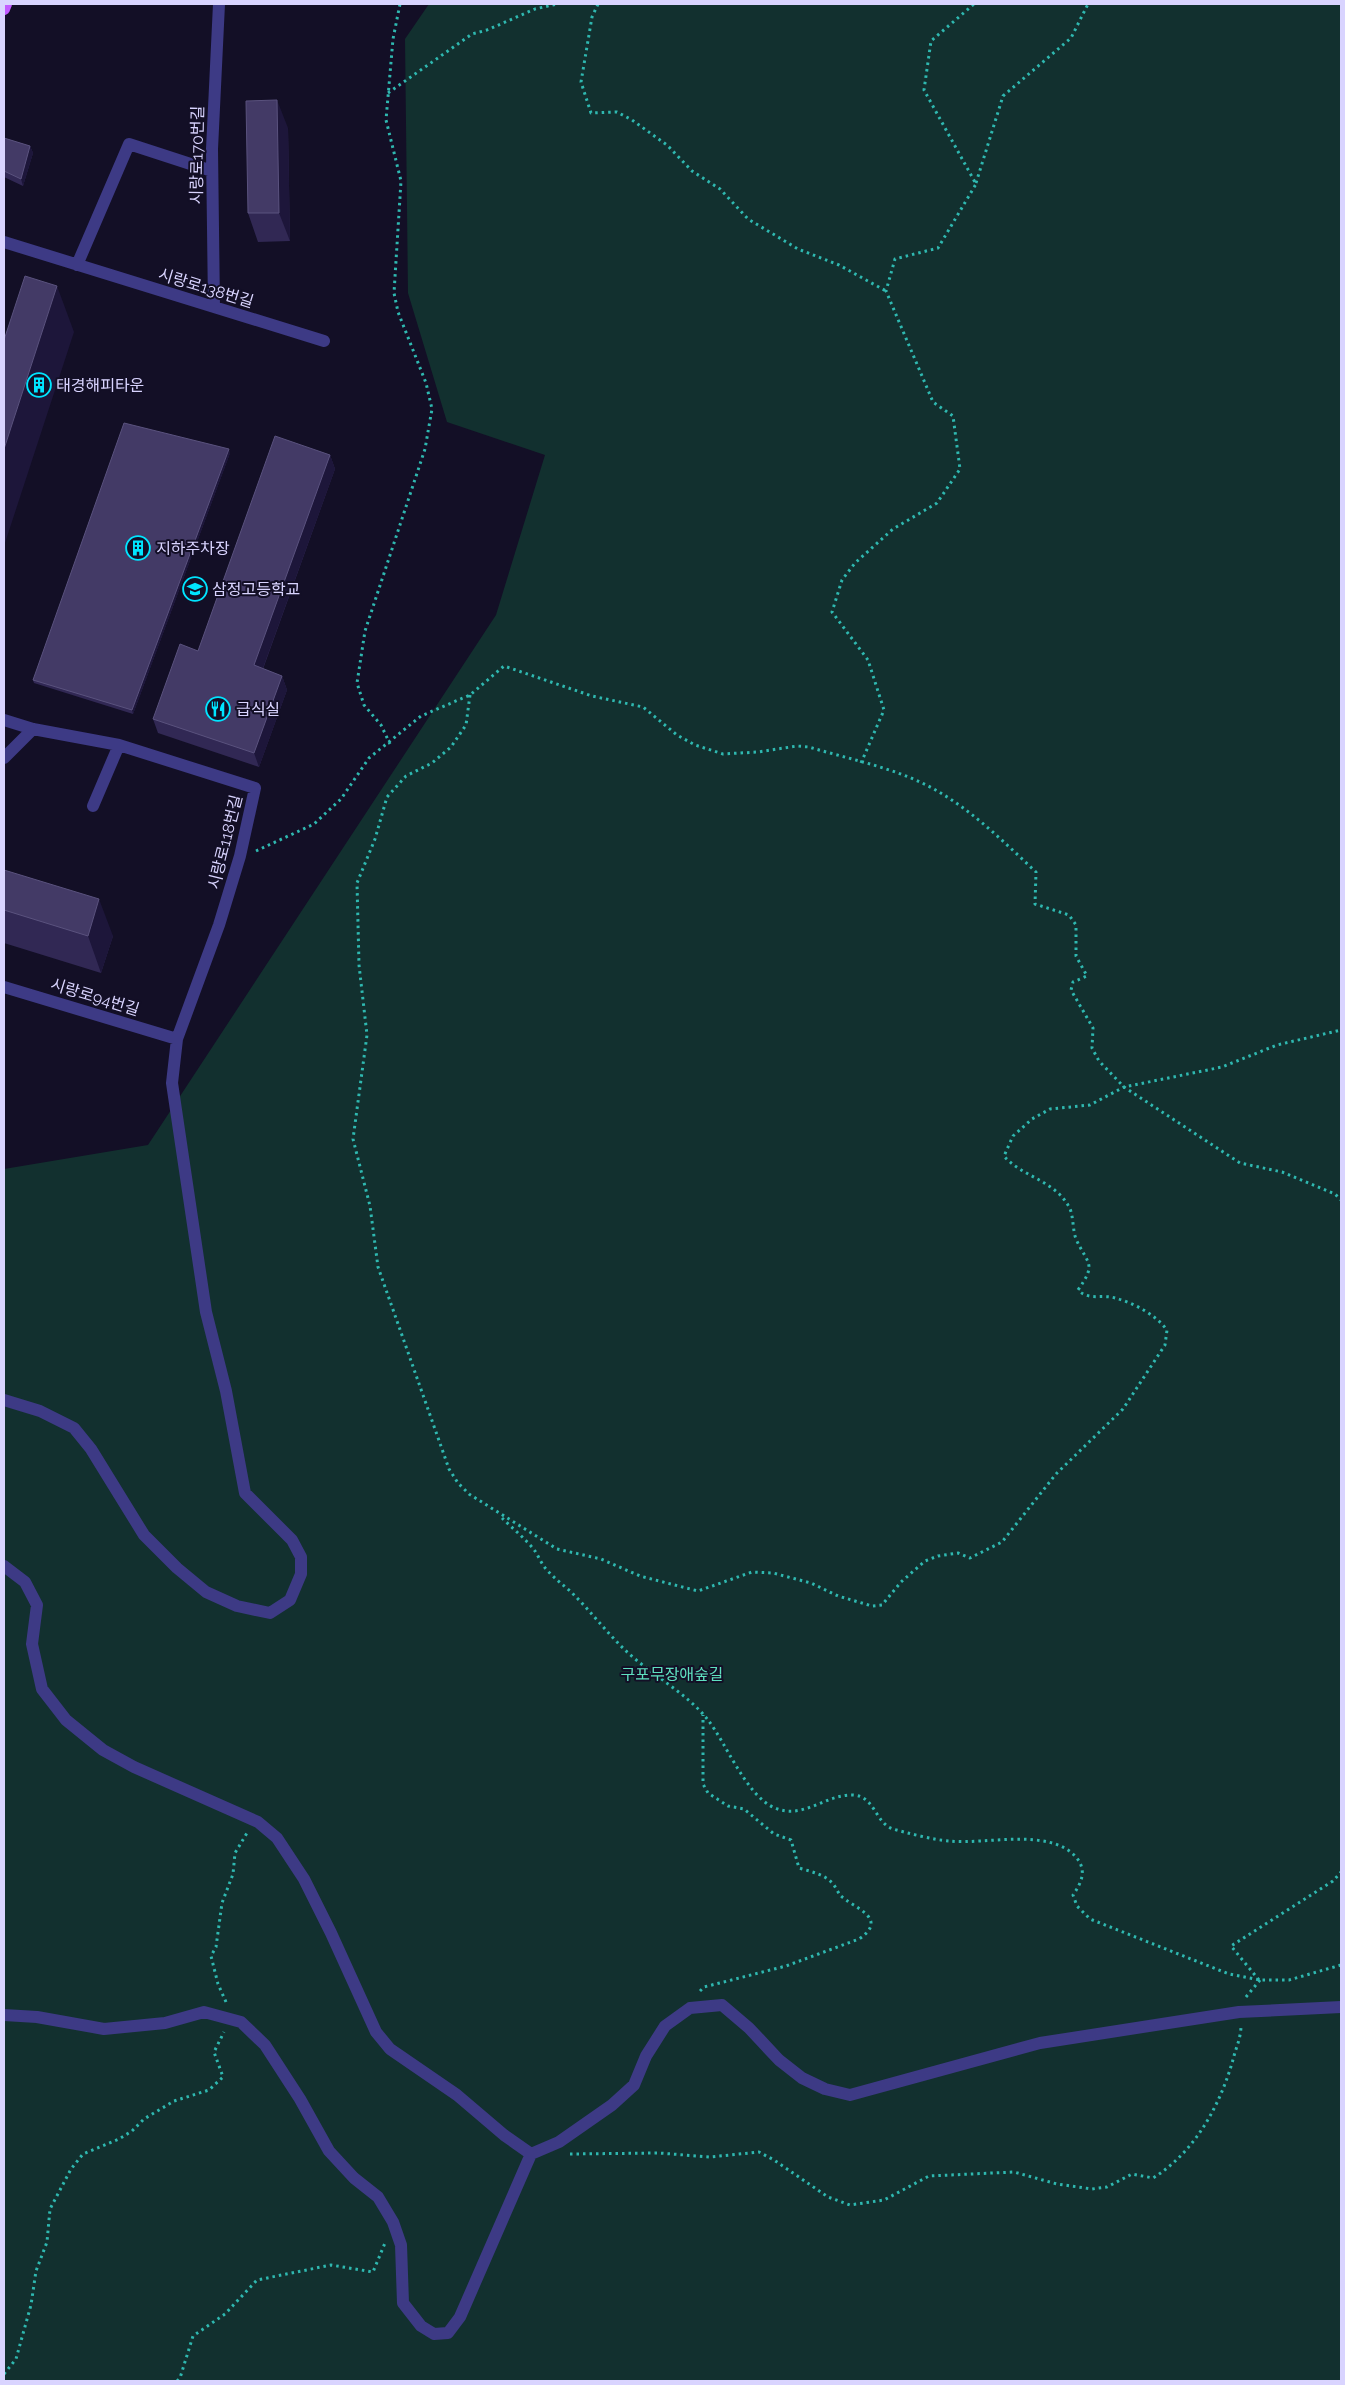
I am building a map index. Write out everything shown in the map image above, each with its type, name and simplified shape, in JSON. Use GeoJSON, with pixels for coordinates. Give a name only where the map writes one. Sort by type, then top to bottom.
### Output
{"type":"FeatureCollection","features":[{"type":"Feature","properties":{"kind":"main road"},"geometry":{"type":"LineString","coordinates":[[4,9],[6,4]]}},
{"type":"Feature","properties":{"kind":"street","name":"시랑로170번길"},"geometry":{"type":"LineString","coordinates":[[214,307],[212,171],[220,4]]}},
{"type":"Feature","properties":{"kind":"street"},"geometry":{"type":"LineString","coordinates":[[78,265],[129,144],[212,171]]}},
{"type":"Feature","properties":{"kind":"street","name":"시랑로138번길"},"geometry":{"type":"LineString","coordinates":[[4,242],[324,341]]}},
{"type":"Feature","properties":{"kind":"street","name":"시랑로118번길"},"geometry":{"type":"LineString","coordinates":[[4,720],[33,729],[119,745],[255,788],[240,856],[219,925],[177,1039],[172,1083],[206,1312],[226,1391],[245,1493],[292,1540],[301,1557],[301,1574],[290,1600],[270,1613],[237,1606],[206,1592],[177,1568],[144,1535],[91,1449],[74,1428],[40,1411],[4,1400]]}},
{"type":"Feature","properties":{"kind":"street"},"geometry":{"type":"LineString","coordinates":[[4,758],[33,729]]}},
{"type":"Feature","properties":{"kind":"street"},"geometry":{"type":"LineString","coordinates":[[93,806],[119,745]]}},
{"type":"Feature","properties":{"kind":"street","name":"시랑로94번길"},"geometry":{"type":"LineString","coordinates":[[4,987],[177,1039]]}},
{"type":"Feature","properties":{"kind":"street"},"geometry":{"type":"LineString","coordinates":[[4,1566],[24,1582],[36,1605],[32,1644],[42,1689],[66,1720],[103,1750],[258,1822],[277,1838],[304,1879],[376,2032],[390,2049],[457,2095],[504,2135],[532,2154]]}},
{"type":"Feature","properties":{"kind":"street"},"geometry":{"type":"LineString","coordinates":[[4,2015],[37,2017],[104,2029],[165,2023],[204,2012],[227,2016],[241,2022],[265,2045],[300,2099],[329,2151],[354,2178],[378,2197],[393,2222],[401,2245],[403,2303],[421,2326],[434,2334],[448,2333],[460,2317],[532,2154],[559,2142],[612,2105],[634,2085],[646,2056],[665,2026],[690,2008],[722,2005],[749,2028],[779,2060],[802,2078],[825,2089],[850,2095],[1040,2043],[1239,2012],[1341,2007]]}},
{"type":"Feature","properties":{"kind":"path"},"geometry":{"type":"LineString","coordinates":[[390,744],[381,725],[364,705],[357,683],[365,631],[425,449],[432,408],[426,383],[398,312],[394,293],[401,181],[386,120],[393,39],[400,4]]}},
{"type":"Feature","properties":{"kind":"path"},"geometry":{"type":"LineString","coordinates":[[388,93],[472,34],[487,30],[534,9],[557,4]]}},
{"type":"Feature","properties":{"kind":"path"},"geometry":{"type":"LineString","coordinates":[[598,4],[592,16],[581,82],[591,113],[617,112],[632,120],[667,145],[692,171],[720,189],[748,219],[798,249],[839,265],[886,291],[933,402],[953,416],[960,468],[937,503],[893,529],[855,564],[842,580],[832,612],[868,660],[884,710],[861,763]]}},
{"type":"Feature","properties":{"kind":"path"},"geometry":{"type":"LineString","coordinates":[[974,4],[931,41],[924,90],[976,184]]}},
{"type":"Feature","properties":{"kind":"path"},"geometry":{"type":"LineString","coordinates":[[886,291],[895,259],[938,248],[976,184],[1003,96],[1071,38],[1088,4]]}},
{"type":"Feature","properties":{"kind":"path"},"geometry":{"type":"LineString","coordinates":[[240,856],[264,849],[314,824],[341,799],[369,758],[390,744],[421,716],[470,695],[504,666],[592,696],[643,707],[677,735],[695,745],[723,754],[758,752],[797,746],[809,747],[917,780],[940,792],[996,834],[1036,872],[1035,904],[1069,915],[1076,925],[1076,956],[1087,976],[1073,982],[1071,990],[1075,1001],[1093,1028],[1092,1048],[1099,1061],[1124,1086],[1240,1163],[1282,1172],[1335,1194],[1341,1200]]}},
{"type":"Feature","properties":{"kind":"path"},"geometry":{"type":"LineString","coordinates":[[470,695],[466,725],[451,747],[432,764],[406,776],[388,797],[357,883],[359,965],[367,1035],[352,1139],[370,1206],[378,1267],[408,1347],[441,1450],[458,1483],[469,1494],[498,1514],[557,1549],[602,1559],[640,1576],[698,1591],[752,1572],[773,1573],[811,1583],[838,1596],[872,1606],[882,1604],[901,1582],[925,1561],[938,1556],[958,1553],[970,1558],[1002,1542],[1056,1474],[1123,1409],[1165,1345],[1167,1330],[1160,1321],[1150,1314],[1114,1297],[1096,1298],[1082,1294],[1078,1290],[1089,1275],[1091,1265],[1075,1235],[1070,1207],[1050,1187],[1035,1176],[1013,1167],[1004,1156],[1013,1136],[1032,1119],[1050,1109],[1090,1104],[1124,1086],[1222,1067],[1276,1045],[1341,1030]]}},
{"type":"Feature","properties":{"kind":"path"},"geometry":{"type":"LineString","coordinates":[[498,1514],[534,1550],[543,1566],[571,1592],[606,1632],[642,1666],[673,1688],[703,1714],[743,1776],[762,1800],[775,1808],[792,1812],[854,1795],[865,1798],[890,1828],[949,1841],[1012,1840],[1054,1842],[1071,1852],[1079,1861],[1083,1870],[1081,1884],[1073,1895],[1078,1906],[1090,1919],[1221,1971],[1260,1980],[1289,1980],[1341,1965]]}},
{"type":"Feature","properties":{"kind":"path"},"geometry":{"type":"LineString","coordinates":[[690,2008],[689,2004],[704,1987],[804,1960],[859,1939],[867,1934],[870,1925],[870,1918],[864,1911],[840,1895],[833,1884],[823,1875],[799,1868],[791,1840],[774,1834],[744,1809],[728,1806],[708,1793],[702,1784],[703,1714]]}},
{"type":"Feature","properties":{"kind":"path"},"geometry":{"type":"LineString","coordinates":[[4,2374],[16,2359],[36,2271],[47,2242],[50,2209],[71,2170],[83,2154],[119,2139],[132,2131],[144,2119],[174,2101],[209,2090],[223,2077],[214,2052],[228,2026],[227,2003],[218,1984],[211,1956],[216,1947],[222,1903],[233,1874],[235,1853],[238,1845],[246,1833],[267,1830]]}},
{"type":"Feature","properties":{"kind":"path"},"geometry":{"type":"LineString","coordinates":[[1260,1980],[1231,1946],[1332,1881],[1341,1872]]}},
{"type":"Feature","properties":{"kind":"path"},"geometry":{"type":"LineString","coordinates":[[567,2154],[660,2153],[710,2157],[759,2152],[828,2197],[850,2205],[884,2200],[930,2176],[1014,2172],[1057,2184],[1092,2189],[1107,2187],[1132,2174],[1153,2178],[1163,2172],[1187,2148],[1215,2109],[1225,2087],[1241,2028],[1239,2006],[1260,1980]]}},
{"type":"Feature","properties":{"kind":"path"},"geometry":{"type":"LineString","coordinates":[[177,2381],[180,2378],[193,2336],[226,2314],[257,2280],[331,2265],[373,2272],[393,2222]]}},
{"type":"Feature","properties":{"kind":"green space","name":"구포무장애숲길"},"geometry":{"type":"Polygon","coordinates":[[[429,4],[1341,4],[1341,2381],[4,2381],[4,1169],[148,1145],[496,615],[545,455],[447,422],[408,293],[405,39],[429,4]]]}},
{"type":"Feature","properties":{"kind":"building"},"geometry":{"type":"Polygon","coordinates":[[[277,100],[279,213],[248,213],[246,101],[277,100]]]}},
{"type":"Feature","properties":{"kind":"building"},"geometry":{"type":"Polygon","coordinates":[[[4,138],[30,146],[21,179],[4,171],[4,138]]]}},
{"type":"Feature","properties":{"kind":"building"},"geometry":{"type":"Polygon","coordinates":[[[25,276],[57,286],[4,449],[4,340],[25,276]]]}},
{"type":"Feature","properties":{"kind":"building","name":"지하주차장"},"geometry":{"type":"Polygon","coordinates":[[[124,423],[229,449],[132,710],[33,680],[124,423]]]}},
{"type":"Feature","properties":{"kind":"building"},"geometry":{"type":"Polygon","coordinates":[[[275,436],[330,455],[254,665],[282,676],[254,753],[153,719],[180,644],[198,651],[275,436]]]}},
{"type":"Feature","properties":{"kind":"building"},"geometry":{"type":"Polygon","coordinates":[[[4,870],[99,899],[88,936],[4,910],[4,870]]]}},
{"type":"Feature","properties":{"kind":"place","name":"태경해피타운"},"geometry":{"type":"Point","coordinates":[39,385]}},
{"type":"Feature","properties":{"kind":"place","name":"지하주차장"},"geometry":{"type":"Point","coordinates":[138,548]}},
{"type":"Feature","properties":{"kind":"place","name":"삼정고등학교"},"geometry":{"type":"Point","coordinates":[195,589]}},
{"type":"Feature","properties":{"kind":"place","name":"급식실"},"geometry":{"type":"Point","coordinates":[218,709]}}]}
